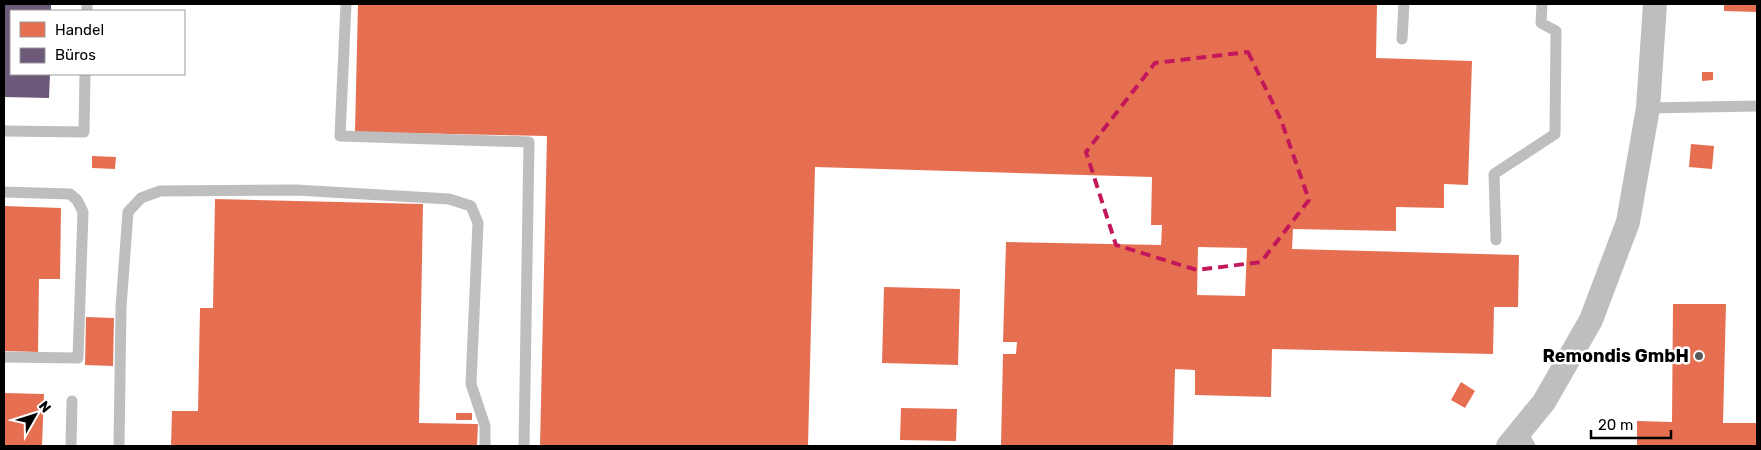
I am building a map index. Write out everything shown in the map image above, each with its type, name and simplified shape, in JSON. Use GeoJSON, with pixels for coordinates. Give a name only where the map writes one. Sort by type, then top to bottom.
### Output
{"type":"FeatureCollection","features":[{"type":"Feature","properties":{"kind":"street"},"geometry":{"type":"LineString","coordinates":[[1520,441],[1591,320],[1628,222],[1648,108],[1655,4]]}},
{"type":"Feature","properties":{"kind":"lane"},"geometry":{"type":"LineString","coordinates":[[346,4],[340,136],[528,142],[524,446]]}},
{"type":"Feature","properties":{"kind":"lane"},"geometry":{"type":"LineString","coordinates":[[1402,39],[1404,4]]}},
{"type":"Feature","properties":{"kind":"lane"},"geometry":{"type":"LineString","coordinates":[[1496,240],[1494,174],[1555,134],[1556,31],[1541,23],[1542,4]]}},
{"type":"Feature","properties":{"kind":"lane"},"geometry":{"type":"LineString","coordinates":[[4,131],[84,132],[85,75]]}},
{"type":"Feature","properties":{"kind":"lane"},"geometry":{"type":"LineString","coordinates":[[1648,108],[1757,106]]}},
{"type":"Feature","properties":{"kind":"lane"},"geometry":{"type":"LineString","coordinates":[[119,446],[121,307],[128,212],[141,198],[160,191],[296,190],[449,199],[471,206],[478,223],[471,384],[485,426],[484,446]]}},
{"type":"Feature","properties":{"kind":"lane"},"geometry":{"type":"LineString","coordinates":[[4,192],[70,194],[78,200],[83,212],[78,358],[4,357]]}},
{"type":"Feature","properties":{"kind":"lane"},"geometry":{"type":"LineString","coordinates":[[71,446],[72,401]]}},
{"type":"Feature","properties":{"kind":"highlighted area"},"geometry":{"type":"Polygon","coordinates":[[[1248,52],[1281,120],[1309,200],[1261,262],[1197,270],[1116,245],[1086,152],[1155,63],[1248,52]]]}},
{"type":"Feature","properties":{"kind":"building: Handel"},"geometry":{"type":"Polygon","coordinates":[[[358,4],[1377,4],[1376,58],[1472,61],[1468,185],[1444,184],[1444,208],[1396,207],[1396,231],[1293,229],[1292,249],[1519,255],[1518,307],[1494,307],[1493,354],[1272,349],[1271,397],[1195,395],[1195,370],[1175,369],[1173,446],[1001,446],[1003,354],[1016,354],[1017,342],[1003,342],[1006,242],[1161,245],[1162,225],[1151,225],[1152,177],[815,167],[808,446],[540,446],[547,136],[355,132],[358,4]],[[1198,247],[1197,295],[1245,296],[1247,248],[1198,247]]]}},
{"type":"Feature","properties":{"kind":"building: Handel"},"geometry":{"type":"Polygon","coordinates":[[[1724,4],[1757,4],[1757,12],[1724,11],[1724,4]]]}},
{"type":"Feature","properties":{"kind":"building: Handel"},"geometry":{"type":"Polygon","coordinates":[[[1702,72],[1713,72],[1713,80],[1702,81],[1702,72]]]}},
{"type":"Feature","properties":{"kind":"building: Handel"},"geometry":{"type":"Polygon","coordinates":[[[1691,144],[1714,146],[1712,169],[1689,167],[1691,144]]]}},
{"type":"Feature","properties":{"kind":"building: Handel"},"geometry":{"type":"Polygon","coordinates":[[[92,156],[116,157],[115,169],[92,168],[92,156]]]}},
{"type":"Feature","properties":{"kind":"building: Handel"},"geometry":{"type":"Polygon","coordinates":[[[215,199],[423,204],[419,423],[478,424],[477,446],[171,446],[172,411],[198,411],[200,308],[213,308],[215,199]]]}},
{"type":"Feature","properties":{"kind":"building: Handel"},"geometry":{"type":"Polygon","coordinates":[[[4,206],[61,208],[60,279],[39,279],[38,352],[4,351],[4,206]]]}},
{"type":"Feature","properties":{"kind":"building: Handel"},"geometry":{"type":"Polygon","coordinates":[[[884,287],[960,289],[958,365],[882,363],[884,287]]]}},
{"type":"Feature","properties":{"kind":"building: Handel","name":"Remondis GmbH"},"geometry":{"type":"Polygon","coordinates":[[[1673,304],[1726,304],[1723,423],[1757,423],[1757,446],[1637,446],[1637,421],[1672,422],[1673,304]]]}},
{"type":"Feature","properties":{"kind":"building: Handel"},"geometry":{"type":"Polygon","coordinates":[[[86,317],[114,318],[113,366],[85,365],[86,317]]]}},
{"type":"Feature","properties":{"kind":"building: Handel"},"geometry":{"type":"Polygon","coordinates":[[[1461,382],[1475,391],[1465,408],[1451,400],[1461,382]]]}},
{"type":"Feature","properties":{"kind":"building: Handel"},"geometry":{"type":"Polygon","coordinates":[[[4,393],[44,394],[42,446],[4,445],[4,393]]]}},
{"type":"Feature","properties":{"kind":"building: Handel"},"geometry":{"type":"Polygon","coordinates":[[[901,408],[957,409],[956,441],[900,440],[901,408]]]}},
{"type":"Feature","properties":{"kind":"building: Handel"},"geometry":{"type":"Polygon","coordinates":[[[456,413],[472,413],[472,420],[456,420],[456,413]]]}},
{"type":"Feature","properties":{"kind":"building: Büros"},"geometry":{"type":"Polygon","coordinates":[[[4,4],[51,4],[51,10],[10,10],[10,75],[50,75],[49,98],[4,97],[4,4]]]}},
{"type":"Feature","properties":{"kind":"place","name":"Remondis GmbH"},"geometry":{"type":"Point","coordinates":[1699,356]}}]}
